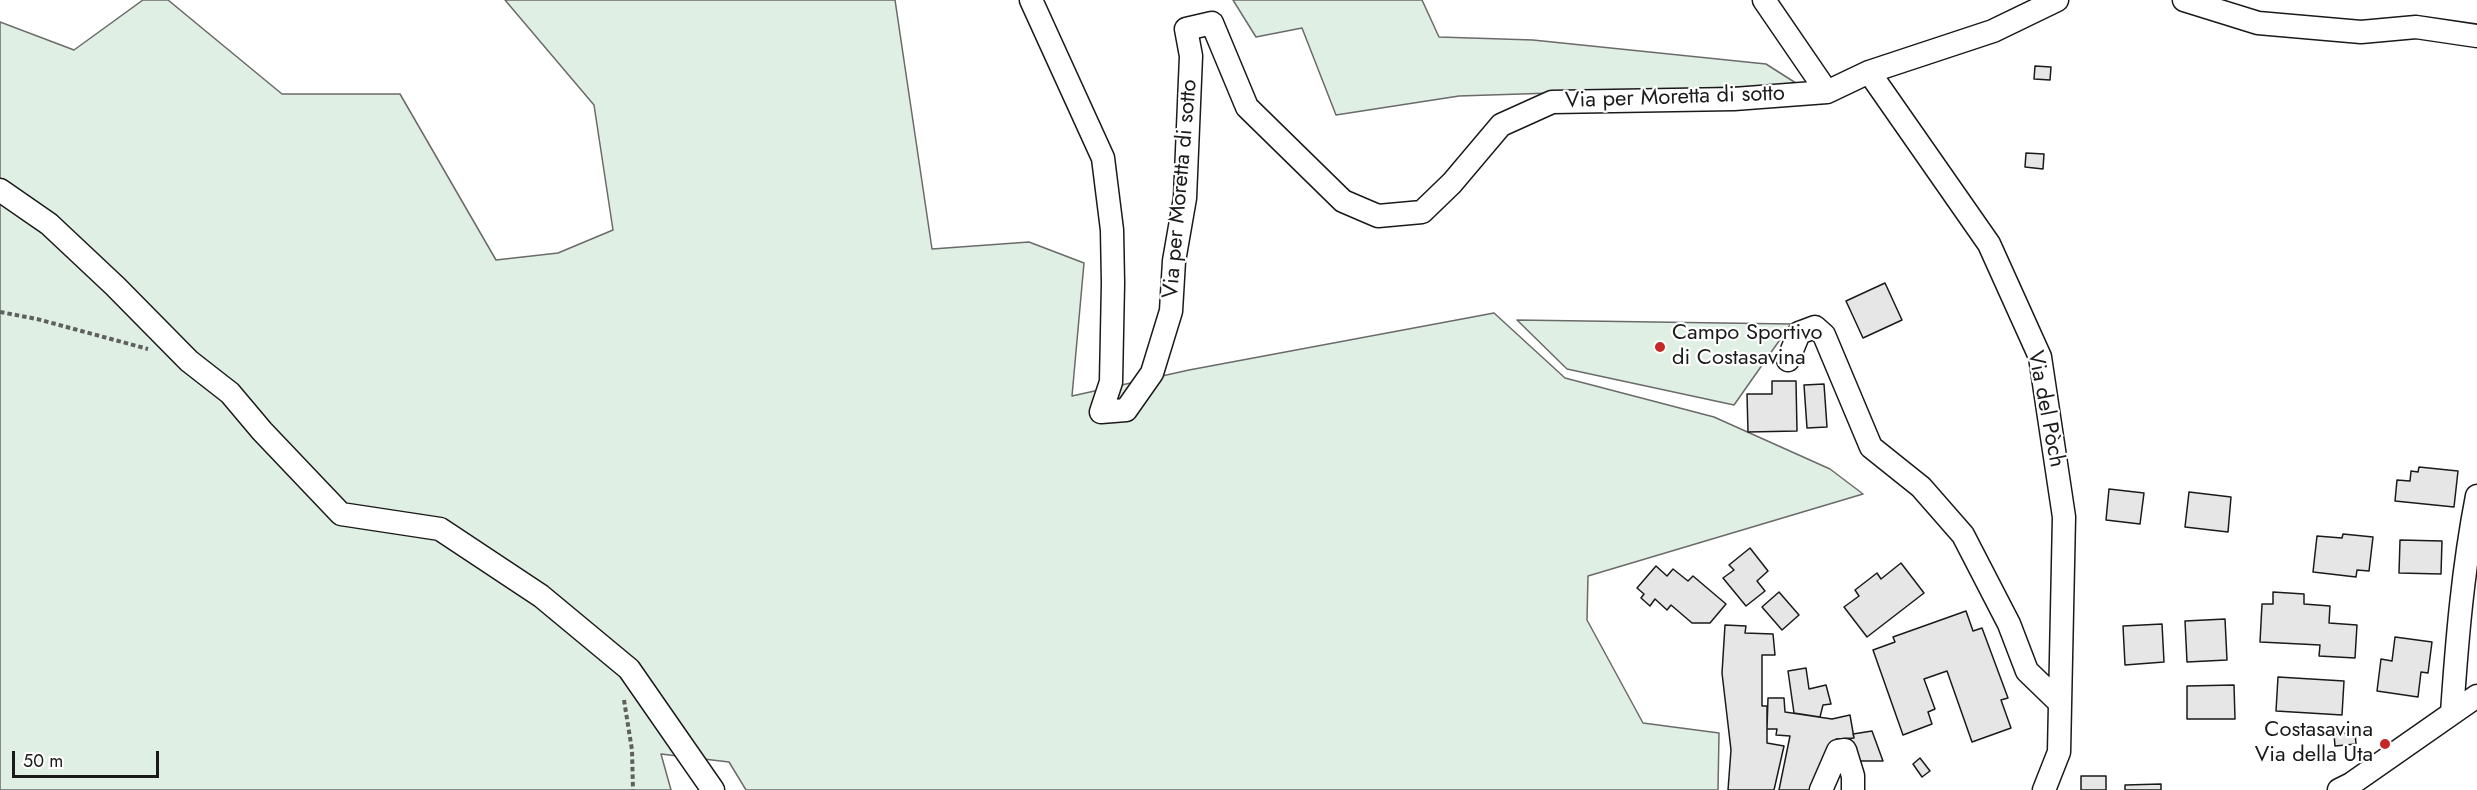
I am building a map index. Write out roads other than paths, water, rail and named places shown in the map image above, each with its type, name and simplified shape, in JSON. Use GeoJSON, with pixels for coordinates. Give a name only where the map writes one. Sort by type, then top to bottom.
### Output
{"type":"FeatureCollection","features":[{"type":"Feature","properties":{"kind":"street","name":"Via per Moretta di sotto"},"geometry":{"type":"LineString","coordinates":[[1031,0],[1103,158],[1112,230],[1113,283],[1111,382],[1101,412],[1126,410],[1152,373],[1171,311],[1174,261],[1185,198],[1191,56],[1186,29],[1212,23],[1247,107],[1343,201],[1378,216],[1422,213],[1452,183],[1501,124],[1552,102],[1734,99],[1827,92],[1869,72],[1993,31],[2057,0]]}},
{"type":"Feature","properties":{"kind":"street"},"geometry":{"type":"LineString","coordinates":[[1764,0],[1827,92]]}},
{"type":"Feature","properties":{"kind":"street"},"geometry":{"type":"LineString","coordinates":[[2184,0],[2269,24],[2361,32],[2416,27],[2477,36]]}},
{"type":"Feature","properties":{"kind":"street","name":"Via del Pòch"},"geometry":{"type":"LineString","coordinates":[[1869,72],[1989,244],[2040,357],[2064,517],[2059,752],[2044,790]]}},
{"type":"Feature","properties":{"kind":"street"},"geometry":{"type":"LineString","coordinates":[[0,190],[49,224],[116,286],[189,361],[230,393],[261,431],[341,514],[440,529],[541,596],[629,669],[713,790]]}},
{"type":"Feature","properties":{"kind":"street"},"geometry":{"type":"LineString","coordinates":[[1788,360],[1799,333],[1815,327],[1824,335],[1871,447],[1921,487],[1963,535],[2009,624],[2027,671],[2060,703]]}},
{"type":"Feature","properties":{"kind":"street"},"geometry":{"type":"LineString","coordinates":[[2452,713],[2456,650],[2468,541],[2477,496]]}},
{"type":"Feature","properties":{"kind":"street"},"geometry":{"type":"LineString","coordinates":[[2346,788],[2477,696]]}},
{"type":"Feature","properties":{"kind":"street"},"geometry":{"type":"LineString","coordinates":[[1821,790],[1838,751],[1845,750],[1853,776],[1853,790]]}},
{"type":"Feature","properties":{"kind":"place","name":"Campo Sportivo di Costasavina"},"geometry":{"type":"Point","coordinates":[1660,347]}},
{"type":"Feature","properties":{"kind":"place","name":"Costasavina Via della Uta"},"geometry":{"type":"Point","coordinates":[2385,744]}}]}
